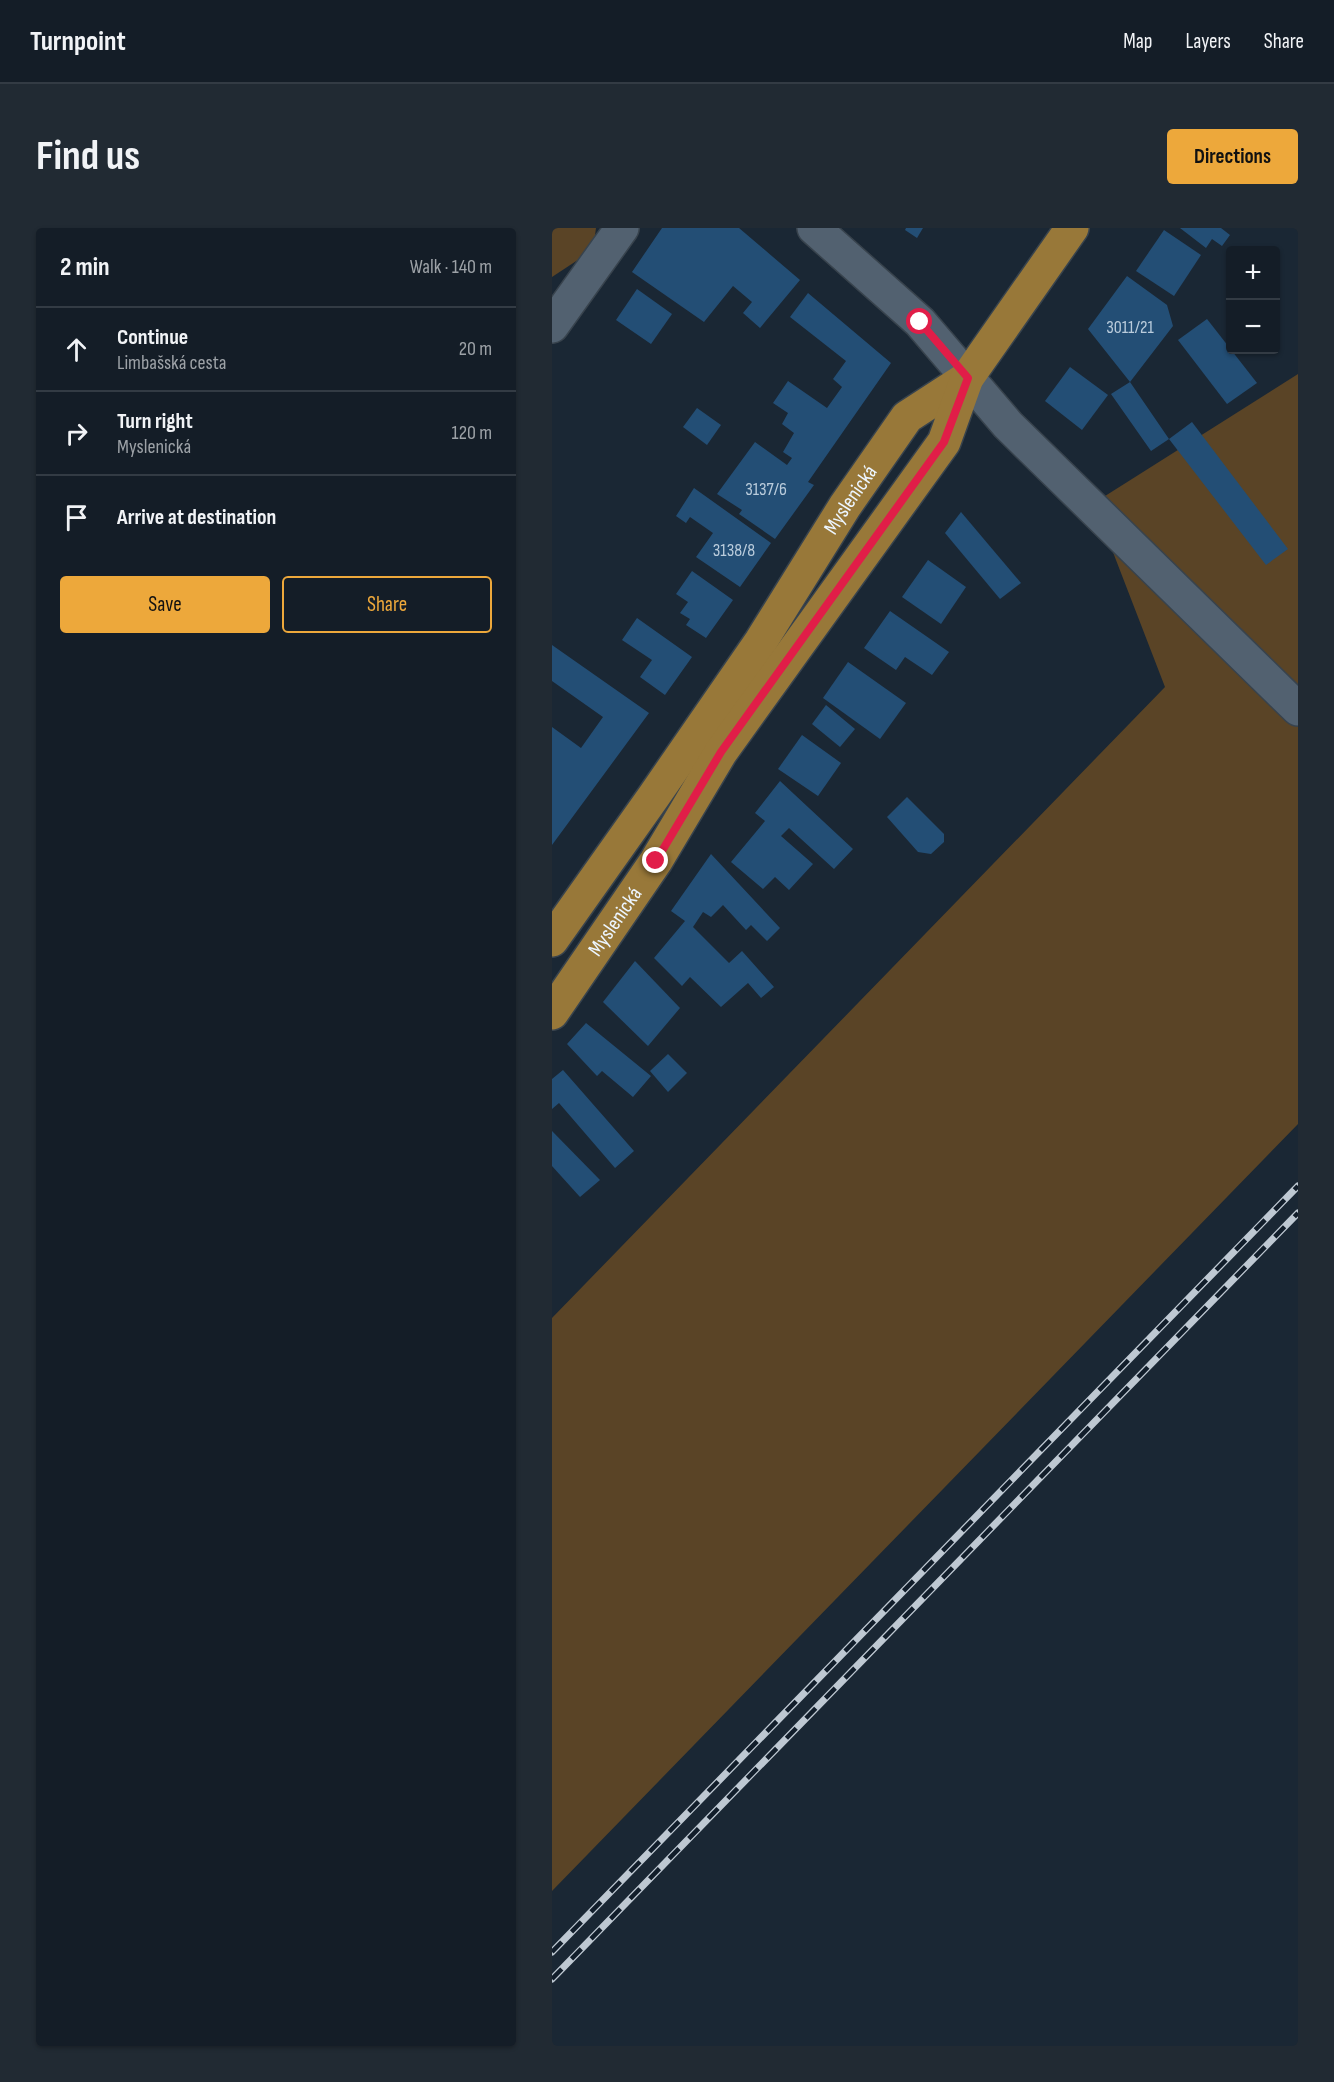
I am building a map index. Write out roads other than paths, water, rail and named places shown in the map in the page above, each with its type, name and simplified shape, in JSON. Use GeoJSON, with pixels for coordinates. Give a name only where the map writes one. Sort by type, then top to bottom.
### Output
{"type":"FeatureCollection","features":[{"type":"Feature","properties":{"kind":"main road","name":"Myslenická"},"geometry":{"type":"LineString","coordinates":[[552,1013],[656,861],[721,752],[944,442],[968,378],[1072,228]]}},
{"type":"Feature","properties":{"kind":"main road","name":"Myslenická"},"geometry":{"type":"LineString","coordinates":[[552,940],[755,650],[845,506],[907,417],[968,378]]}},
{"type":"Feature","properties":{"kind":"street"},"geometry":{"type":"LineString","coordinates":[[552,326],[622,228]]}},
{"type":"Feature","properties":{"kind":"street"},"geometry":{"type":"LineString","coordinates":[[814,228],[920,322],[1008,425],[1298,709]]}},
{"type":"Feature","properties":{"kind":"railway"},"geometry":{"type":"LineString","coordinates":[[552,1952],[1298,1186]]}},
{"type":"Feature","properties":{"kind":"railway"},"geometry":{"type":"LineString","coordinates":[[552,1979],[1298,1213]]}}]}
